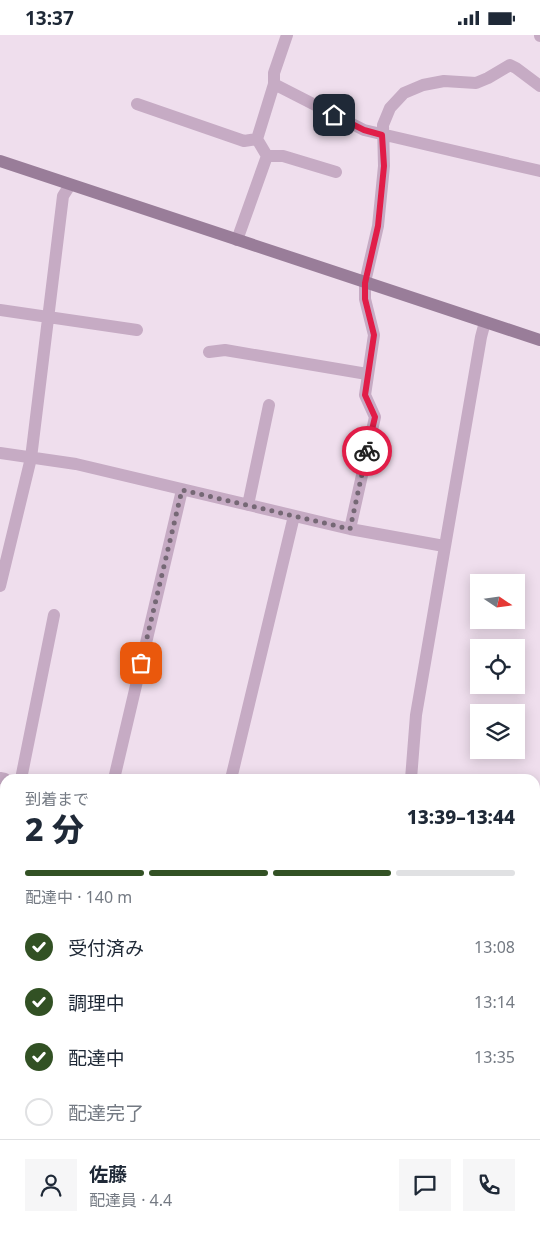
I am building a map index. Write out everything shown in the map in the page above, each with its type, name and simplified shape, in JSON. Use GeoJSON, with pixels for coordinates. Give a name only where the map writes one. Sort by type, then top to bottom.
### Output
{"type":"FeatureCollection","features":[{"type":"Feature","properties":{"kind":"street"},"geometry":{"type":"LineString","coordinates":[[267,156],[257,139],[274,84],[274,73],[287,35]]}},
{"type":"Feature","properties":{"kind":"street"},"geometry":{"type":"LineString","coordinates":[[350,529],[375,417],[365,395],[374,335],[365,299],[365,283],[378,226],[384,166],[383,125],[390,108],[404,93],[423,85],[444,81],[476,83],[510,65],[540,86]]}},
{"type":"Feature","properties":{"kind":"street"},"geometry":{"type":"LineString","coordinates":[[274,84],[364,130],[540,171]]}},
{"type":"Feature","properties":{"kind":"street"},"geometry":{"type":"LineString","coordinates":[[137,104],[244,141],[257,139]]}},
{"type":"Feature","properties":{"kind":"street"},"geometry":{"type":"LineString","coordinates":[[267,156],[283,156],[336,172]]}},
{"type":"Feature","properties":{"kind":"street"},"geometry":{"type":"LineString","coordinates":[[237,240],[267,156]]}},
{"type":"Feature","properties":{"kind":"street"},"geometry":{"type":"LineString","coordinates":[[0,161],[540,340]]}},
{"type":"Feature","properties":{"kind":"street"},"geometry":{"type":"LineString","coordinates":[[0,586],[31,458],[63,196],[70,185]]}},
{"type":"Feature","properties":{"kind":"street"},"geometry":{"type":"LineString","coordinates":[[0,310],[137,331]]}},
{"type":"Feature","properties":{"kind":"street"},"geometry":{"type":"LineString","coordinates":[[411,774],[416,715],[480,337],[485,322]]}},
{"type":"Feature","properties":{"kind":"street"},"geometry":{"type":"LineString","coordinates":[[209,352],[225,350],[367,374]]}},
{"type":"Feature","properties":{"kind":"street"},"geometry":{"type":"LineString","coordinates":[[248,505],[269,405]]}},
{"type":"Feature","properties":{"kind":"street"},"geometry":{"type":"LineString","coordinates":[[0,453],[76,464],[350,529],[444,546]]}},
{"type":"Feature","properties":{"kind":"street"},"geometry":{"type":"LineString","coordinates":[[115,774],[182,490]]}},
{"type":"Feature","properties":{"kind":"street"},"geometry":{"type":"LineString","coordinates":[[232,774],[294,516]]}},
{"type":"Feature","properties":{"kind":"street"},"geometry":{"type":"LineString","coordinates":[[22,774],[54,615]]}},
{"type":"Feature","properties":{"kind":"way so far"},"geometry":{"type":"LineString","coordinates":[[141,663],[182,490],[350,529],[367,451]]}},
{"type":"Feature","properties":{"kind":"route"},"geometry":{"type":"LineString","coordinates":[[334,115],[364,130],[382,135],[384,166],[378,226],[365,283],[365,299],[374,335],[365,395],[375,417],[367,451]]}}]}
